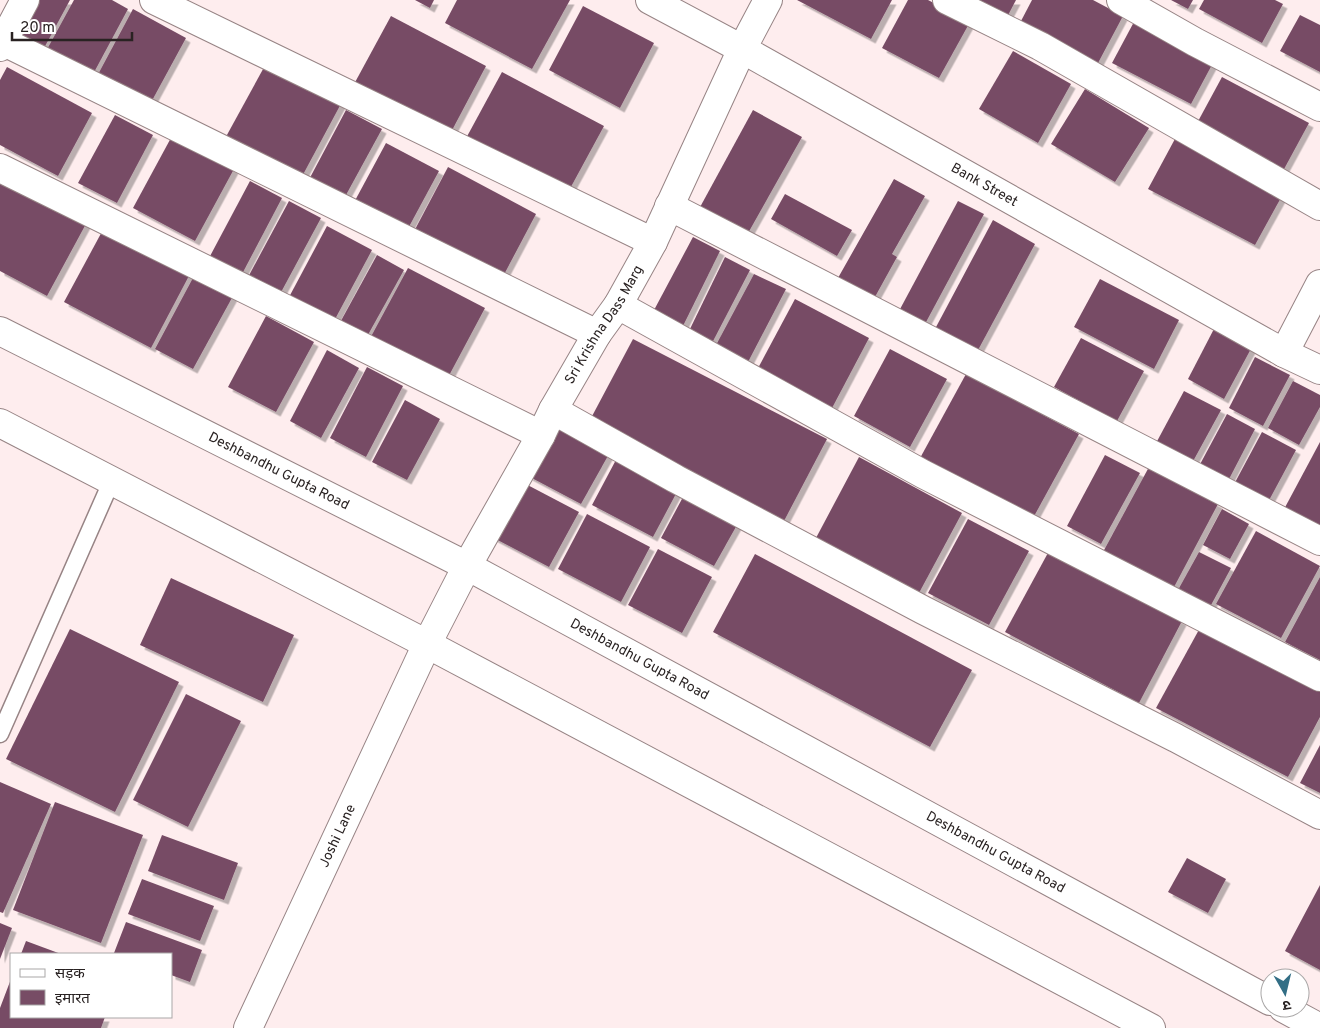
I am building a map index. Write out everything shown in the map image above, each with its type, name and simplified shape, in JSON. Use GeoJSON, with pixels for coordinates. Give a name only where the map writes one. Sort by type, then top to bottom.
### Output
{"type":"FeatureCollection","features":[{"type":"Feature","properties":{"kind":"street"},"geometry":{"type":"LineString","coordinates":[[25,0],[1,43],[597,334]]}},
{"type":"Feature","properties":{"kind":"street"},"geometry":{"type":"LineString","coordinates":[[154,0],[653,242]]}},
{"type":"Feature","properties":{"kind":"street","name":"Bank Street"},"geometry":{"type":"LineString","coordinates":[[650,0],[742,49],[1284,353],[1320,370]]}},
{"type":"Feature","properties":{"kind":"street","name":"Sri Krishna Dass Marg"},"geometry":{"type":"LineString","coordinates":[[427,644],[467,566],[541,435],[553,410],[597,334],[618,305],[653,242],[742,49],[768,0]]}},
{"type":"Feature","properties":{"kind":"street"},"geometry":{"type":"LineString","coordinates":[[946,0],[1040,46],[1320,206]]}},
{"type":"Feature","properties":{"kind":"street"},"geometry":{"type":"LineString","coordinates":[[1120,0],[1194,42],[1320,107]]}},
{"type":"Feature","properties":{"kind":"street"},"geometry":{"type":"LineString","coordinates":[[0,168],[541,435]]}},
{"type":"Feature","properties":{"kind":"street"},"geometry":{"type":"LineString","coordinates":[[669,206],[1320,541]]}},
{"type":"Feature","properties":{"kind":"street"},"geometry":{"type":"LineString","coordinates":[[1284,353],[1320,284]]}},
{"type":"Feature","properties":{"kind":"street"},"geometry":{"type":"LineString","coordinates":[[618,305],[923,474],[1320,677]]}},
{"type":"Feature","properties":{"kind":"street","name":"Deshbandhu Gupta Road"},"geometry":{"type":"LineString","coordinates":[[0,331],[467,566],[1260,996]]}},
{"type":"Feature","properties":{"kind":"street"},"geometry":{"type":"LineString","coordinates":[[553,410],[676,479],[922,610],[1176,738],[1320,815]]}},
{"type":"Feature","properties":{"kind":"street"},"geometry":{"type":"LineString","coordinates":[[0,423],[427,644],[1151,1028]]}},
{"type":"Feature","properties":{"kind":"street","name":"Joshi Lane"},"geometry":{"type":"LineString","coordinates":[[248,1028],[427,644]]}},
{"type":"Feature","properties":{"kind":"street"},"geometry":{"type":"LineString","coordinates":[[1302,1018],[1320,1028]]}},
{"type":"Feature","properties":{"kind":"lane"},"geometry":{"type":"LineString","coordinates":[[0,734],[112,480]]}},
{"type":"Feature","properties":{"kind":"building"},"geometry":{"type":"Polygon","coordinates":[[[29,0],[70,0],[43,50],[11,33],[29,0]]]}},
{"type":"Feature","properties":{"kind":"building"},"geometry":{"type":"Polygon","coordinates":[[[74,0],[112,0],[128,9],[91,78],[45,53],[74,0]]]}},
{"type":"Feature","properties":{"kind":"building"},"geometry":{"type":"Polygon","coordinates":[[[415,0],[434,0],[430,8],[415,0]]]}},
{"type":"Feature","properties":{"kind":"building"},"geometry":{"type":"Polygon","coordinates":[[[457,0],[570,0],[532,69],[445,23],[457,0]]]}},
{"type":"Feature","properties":{"kind":"building"},"geometry":{"type":"Polygon","coordinates":[[[797,0],[892,0],[871,39],[797,0]]]}},
{"type":"Feature","properties":{"kind":"building"},"geometry":{"type":"Polygon","coordinates":[[[908,0],[928,0],[970,22],[939,78],[882,48],[908,0]]]}},
{"type":"Feature","properties":{"kind":"building"},"geometry":{"type":"Polygon","coordinates":[[[965,0],[1016,0],[1005,21],[965,0]]]}},
{"type":"Feature","properties":{"kind":"building"},"geometry":{"type":"Polygon","coordinates":[[[1032,0],[1093,0],[1123,16],[1098,63],[1021,21],[1032,0]]]}},
{"type":"Feature","properties":{"kind":"building"},"geometry":{"type":"Polygon","coordinates":[[[1171,0],[1193,0],[1188,9],[1171,0]]]}},
{"type":"Feature","properties":{"kind":"building"},"geometry":{"type":"Polygon","coordinates":[[[1204,0],[1275,0],[1283,4],[1262,43],[1199,9],[1204,0]]]}},
{"type":"Feature","properties":{"kind":"building"},"geometry":{"type":"Polygon","coordinates":[[[583,6],[654,43],[620,108],[549,70],[583,6]]]}},
{"type":"Feature","properties":{"kind":"building"},"geometry":{"type":"Polygon","coordinates":[[[133,9],[186,38],[148,108],[95,80],[133,9]]]}},
{"type":"Feature","properties":{"kind":"building"},"geometry":{"type":"Polygon","coordinates":[[[1300,15],[1320,25],[1320,72],[1280,51],[1300,15]]]}},
{"type":"Feature","properties":{"kind":"building"},"geometry":{"type":"Polygon","coordinates":[[[391,16],[486,66],[449,136],[353,86],[391,16]]]}},
{"type":"Feature","properties":{"kind":"building"},"geometry":{"type":"Polygon","coordinates":[[[1135,20],[1214,61],[1191,104],[1112,63],[1135,20]]]}},
{"type":"Feature","properties":{"kind":"building"},"geometry":{"type":"Polygon","coordinates":[[[1013,51],[1071,84],[1038,143],[979,109],[1013,51]]]}},
{"type":"Feature","properties":{"kind":"building"},"geometry":{"type":"Polygon","coordinates":[[[268,60],[343,100],[298,184],[222,144],[268,60]]]}},
{"type":"Feature","properties":{"kind":"building"},"geometry":{"type":"Polygon","coordinates":[[[7,67],[92,113],[58,176],[0,145],[0,80],[7,67]]]}},
{"type":"Feature","properties":{"kind":"building"},"geometry":{"type":"Polygon","coordinates":[[[502,72],[604,126],[566,196],[464,142],[502,72]]]}},
{"type":"Feature","properties":{"kind":"building"},"geometry":{"type":"Polygon","coordinates":[[[1222,77],[1309,123],[1283,171],[1196,125],[1222,77]]]}},
{"type":"Feature","properties":{"kind":"building"},"geometry":{"type":"Polygon","coordinates":[[[1085,89],[1149,128],[1115,182],[1051,144],[1085,89]]]}},
{"type":"Feature","properties":{"kind":"building"},"geometry":{"type":"Polygon","coordinates":[[[346,110],[382,129],[340,206],[305,187],[346,110]]]}},
{"type":"Feature","properties":{"kind":"building"},"geometry":{"type":"Polygon","coordinates":[[[753,110],[802,137],[747,235],[699,209],[753,110]]]}},
{"type":"Feature","properties":{"kind":"building"},"geometry":{"type":"Polygon","coordinates":[[[115,115],[153,135],[117,203],[78,183],[115,115]]]}},
{"type":"Feature","properties":{"kind":"building"},"geometry":{"type":"Polygon","coordinates":[[[172,136],[234,169],[195,241],[133,208],[172,136]]]}},
{"type":"Feature","properties":{"kind":"building"},"geometry":{"type":"Polygon","coordinates":[[[1176,137],[1283,194],[1255,245],[1148,189],[1176,137]]]}},
{"type":"Feature","properties":{"kind":"building"},"geometry":{"type":"Polygon","coordinates":[[[386,143],[439,171],[404,236],[351,208],[386,143]]]}},
{"type":"Feature","properties":{"kind":"building"},"geometry":{"type":"Polygon","coordinates":[[[448,167],[536,214],[499,284],[411,237],[448,167]]]}},
{"type":"Feature","properties":{"kind":"building"},"geometry":{"type":"Polygon","coordinates":[[[894,179],[925,196],[892,254],[897,257],[870,306],[834,285],[894,179]]]}},
{"type":"Feature","properties":{"kind":"building"},"geometry":{"type":"Polygon","coordinates":[[[250,181],[282,198],[241,276],[209,258],[250,181]]]}},
{"type":"Feature","properties":{"kind":"building"},"geometry":{"type":"Polygon","coordinates":[[[0,182],[87,222],[47,296],[0,271],[0,182]]]}},
{"type":"Feature","properties":{"kind":"building"},"geometry":{"type":"Polygon","coordinates":[[[785,194],[852,230],[837,256],[771,219],[785,194]]]}},
{"type":"Feature","properties":{"kind":"building"},"geometry":{"type":"Polygon","coordinates":[[[289,201],[321,218],[279,296],[247,279],[289,201]]]}},
{"type":"Feature","properties":{"kind":"building"},"geometry":{"type":"Polygon","coordinates":[[[958,201],[984,214],[925,324],[899,311],[958,201]]]}},
{"type":"Feature","properties":{"kind":"building"},"geometry":{"type":"Polygon","coordinates":[[[993,220],[1035,244],[977,352],[935,329],[993,220]]]}},
{"type":"Feature","properties":{"kind":"building"},"geometry":{"type":"Polygon","coordinates":[[[105,226],[191,272],[151,348],[64,302],[105,226]]]}},
{"type":"Feature","properties":{"kind":"building"},"geometry":{"type":"Polygon","coordinates":[[[327,226],[372,250],[333,323],[288,299],[327,226]]]}},
{"type":"Feature","properties":{"kind":"building"},"geometry":{"type":"Polygon","coordinates":[[[693,237],[720,251],[682,328],[653,312],[693,237]]]}},
{"type":"Feature","properties":{"kind":"building"},"geometry":{"type":"Polygon","coordinates":[[[377,255],[404,270],[364,342],[337,328],[377,255]]]}},
{"type":"Feature","properties":{"kind":"building"},"geometry":{"type":"Polygon","coordinates":[[[725,257],[750,270],[711,345],[688,333],[725,257]]]}},
{"type":"Feature","properties":{"kind":"building"},"geometry":{"type":"Polygon","coordinates":[[[408,268],[485,308],[444,385],[367,344],[408,268]]]}},
{"type":"Feature","properties":{"kind":"building"},"geometry":{"type":"Polygon","coordinates":[[[754,274],[786,289],[747,364],[715,347],[754,274]]]}},
{"type":"Feature","properties":{"kind":"building"},"geometry":{"type":"Polygon","coordinates":[[[194,276],[233,296],[193,369],[155,349],[194,276]]]}},
{"type":"Feature","properties":{"kind":"building"},"geometry":{"type":"Polygon","coordinates":[[[1100,279],[1179,320],[1154,369],[1074,327],[1100,279]]]}},
{"type":"Feature","properties":{"kind":"building"},"geometry":{"type":"Polygon","coordinates":[[[795,299],[869,338],[831,410],[757,370],[795,299]]]}},
{"type":"Feature","properties":{"kind":"building"},"geometry":{"type":"Polygon","coordinates":[[[266,316],[314,342],[276,412],[228,387],[266,316]]]}},
{"type":"Feature","properties":{"kind":"building"},"geometry":{"type":"Polygon","coordinates":[[[1216,325],[1253,345],[1224,399],[1188,379],[1216,325]]]}},
{"type":"Feature","properties":{"kind":"building"},"geometry":{"type":"Polygon","coordinates":[[[1081,338],[1144,371],[1117,421],[1054,387],[1081,338]]]}},
{"type":"Feature","properties":{"kind":"building"},"geometry":{"type":"Polygon","coordinates":[[[633,339],[827,439],[784,521],[590,420],[633,339]]]}},
{"type":"Feature","properties":{"kind":"building"},"geometry":{"type":"Polygon","coordinates":[[[890,349],[947,379],[910,447],[854,416],[890,349]]]}},
{"type":"Feature","properties":{"kind":"building"},"geometry":{"type":"Polygon","coordinates":[[[327,350],[359,368],[321,438],[290,421],[327,350]]]}},
{"type":"Feature","properties":{"kind":"building"},"geometry":{"type":"Polygon","coordinates":[[[1255,357],[1290,375],[1263,426],[1229,408],[1255,357]]]}},
{"type":"Feature","properties":{"kind":"building"},"geometry":{"type":"Polygon","coordinates":[[[367,367],[403,386],[366,457],[330,438],[367,367]]]}},
{"type":"Feature","properties":{"kind":"building"},"geometry":{"type":"Polygon","coordinates":[[[966,374],[1079,434],[1032,520],[919,460],[966,374]]]}},
{"type":"Feature","properties":{"kind":"building"},"geometry":{"type":"Polygon","coordinates":[[[1293,381],[1320,395],[1320,407],[1299,445],[1268,428],[1293,381]]]}},
{"type":"Feature","properties":{"kind":"building"},"geometry":{"type":"Polygon","coordinates":[[[1184,391],[1221,410],[1191,465],[1155,445],[1184,391]]]}},
{"type":"Feature","properties":{"kind":"building"},"geometry":{"type":"Polygon","coordinates":[[[405,400],[440,419],[407,480],[372,462],[405,400]]]}},
{"type":"Feature","properties":{"kind":"building"},"geometry":{"type":"Polygon","coordinates":[[[1227,414],[1255,429],[1227,483],[1198,468],[1227,414]]]}},
{"type":"Feature","properties":{"kind":"building"},"geometry":{"type":"Polygon","coordinates":[[[555,425],[609,454],[581,504],[528,476],[555,425]]]}},
{"type":"Feature","properties":{"kind":"building"},"geometry":{"type":"Polygon","coordinates":[[[1262,432],[1296,450],[1266,506],[1232,488],[1262,432]]]}},
{"type":"Feature","properties":{"kind":"building"},"geometry":{"type":"Polygon","coordinates":[[[1320,442],[1320,534],[1282,513],[1320,442]]]}},
{"type":"Feature","properties":{"kind":"building"},"geometry":{"type":"Polygon","coordinates":[[[1105,455],[1140,473],[1101,544],[1067,526],[1105,455]]]}},
{"type":"Feature","properties":{"kind":"building"},"geometry":{"type":"Polygon","coordinates":[[[859,457],[962,513],[919,593],[816,538],[859,457]]]}},
{"type":"Feature","properties":{"kind":"building"},"geometry":{"type":"Polygon","coordinates":[[[617,458],[678,490],[653,537],[592,505],[617,458]]]}},
{"type":"Feature","properties":{"kind":"building"},"geometry":{"type":"Polygon","coordinates":[[[1149,467],[1218,504],[1173,589],[1103,552],[1149,467]]]}},
{"type":"Feature","properties":{"kind":"building"},"geometry":{"type":"Polygon","coordinates":[[[518,480],[579,512],[549,567],[488,535],[518,480]]]}},
{"type":"Feature","properties":{"kind":"building"},"geometry":{"type":"Polygon","coordinates":[[[683,497],[737,525],[714,566],[661,538],[683,497]]]}},
{"type":"Feature","properties":{"kind":"building"},"geometry":{"type":"Polygon","coordinates":[[[1222,509],[1249,524],[1230,559],[1203,545],[1222,509]]]}},
{"type":"Feature","properties":{"kind":"building"},"geometry":{"type":"Polygon","coordinates":[[[587,514],[650,547],[621,602],[558,569],[587,514]]]}},
{"type":"Feature","properties":{"kind":"building"},"geometry":{"type":"Polygon","coordinates":[[[968,519],[1029,551],[989,625],[928,593],[968,519]]]}},
{"type":"Feature","properties":{"kind":"building"},"geometry":{"type":"Polygon","coordinates":[[[1256,531],[1320,566],[1281,638],[1216,604],[1256,531]]]}},
{"type":"Feature","properties":{"kind":"building"},"geometry":{"type":"Polygon","coordinates":[[[658,549],[712,577],[682,633],[628,605],[658,549]]]}},
{"type":"Feature","properties":{"kind":"building"},"geometry":{"type":"Polygon","coordinates":[[[1049,551],[1182,621],[1139,703],[1005,632],[1049,551]]]}},
{"type":"Feature","properties":{"kind":"building"},"geometry":{"type":"Polygon","coordinates":[[[1199,552],[1231,568],[1210,607],[1178,590],[1199,552]]]}},
{"type":"Feature","properties":{"kind":"building"},"geometry":{"type":"Polygon","coordinates":[[[755,554],[972,670],[930,747],[713,632],[755,554]]]}},
{"type":"Feature","properties":{"kind":"building"},"geometry":{"type":"Polygon","coordinates":[[[1320,577],[1320,660],[1285,642],[1320,577]]]}},
{"type":"Feature","properties":{"kind":"building"},"geometry":{"type":"Polygon","coordinates":[[[171,578],[294,635],[263,702],[140,645],[171,578]]]}},
{"type":"Feature","properties":{"kind":"building"},"geometry":{"type":"Polygon","coordinates":[[[1201,626],[1320,689],[1320,717],[1288,777],[1156,708],[1201,626]]]}},
{"type":"Feature","properties":{"kind":"building"},"geometry":{"type":"Polygon","coordinates":[[[70,629],[179,682],[115,812],[6,759],[70,629]]]}},
{"type":"Feature","properties":{"kind":"building"},"geometry":{"type":"Polygon","coordinates":[[[186,694],[241,721],[188,827],[133,800],[186,694]]]}},
{"type":"Feature","properties":{"kind":"building"},"geometry":{"type":"Polygon","coordinates":[[[1320,745],[1320,793],[1300,783],[1320,745]]]}},
{"type":"Feature","properties":{"kind":"building"},"geometry":{"type":"Polygon","coordinates":[[[0,782],[51,804],[3,913],[0,912],[0,782]]]}},
{"type":"Feature","properties":{"kind":"building"},"geometry":{"type":"Polygon","coordinates":[[[55,802],[143,835],[101,943],[13,910],[55,802]]]}},
{"type":"Feature","properties":{"kind":"building"},"geometry":{"type":"Polygon","coordinates":[[[162,835],[238,863],[224,900],[148,871],[162,835]]]}},
{"type":"Feature","properties":{"kind":"building"},"geometry":{"type":"Polygon","coordinates":[[[1187,858],[1226,879],[1208,913],[1168,892],[1187,858]]]}},
{"type":"Feature","properties":{"kind":"building"},"geometry":{"type":"Polygon","coordinates":[[[142,879],[214,906],[200,941],[128,914],[142,879]]]}},
{"type":"Feature","properties":{"kind":"building"},"geometry":{"type":"Polygon","coordinates":[[[1320,885],[1320,970],[1285,951],[1320,885]]]}},
{"type":"Feature","properties":{"kind":"building"},"geometry":{"type":"Polygon","coordinates":[[[126,922],[202,950],[190,982],[172,975],[172,953],[114,953],[126,922]]]}},
{"type":"Feature","properties":{"kind":"building"},"geometry":{"type":"Polygon","coordinates":[[[0,923],[12,928],[0,959],[0,923]]]}},
{"type":"Feature","properties":{"kind":"building"},"geometry":{"type":"Polygon","coordinates":[[[26,941],[58,953],[21,953],[26,941]]]}},
{"type":"Feature","properties":{"kind":"building"},"geometry":{"type":"Polygon","coordinates":[[[10,982],[10,1018],[105,1018],[101,1028],[0,1028],[0,1008],[10,982]]]}}]}
